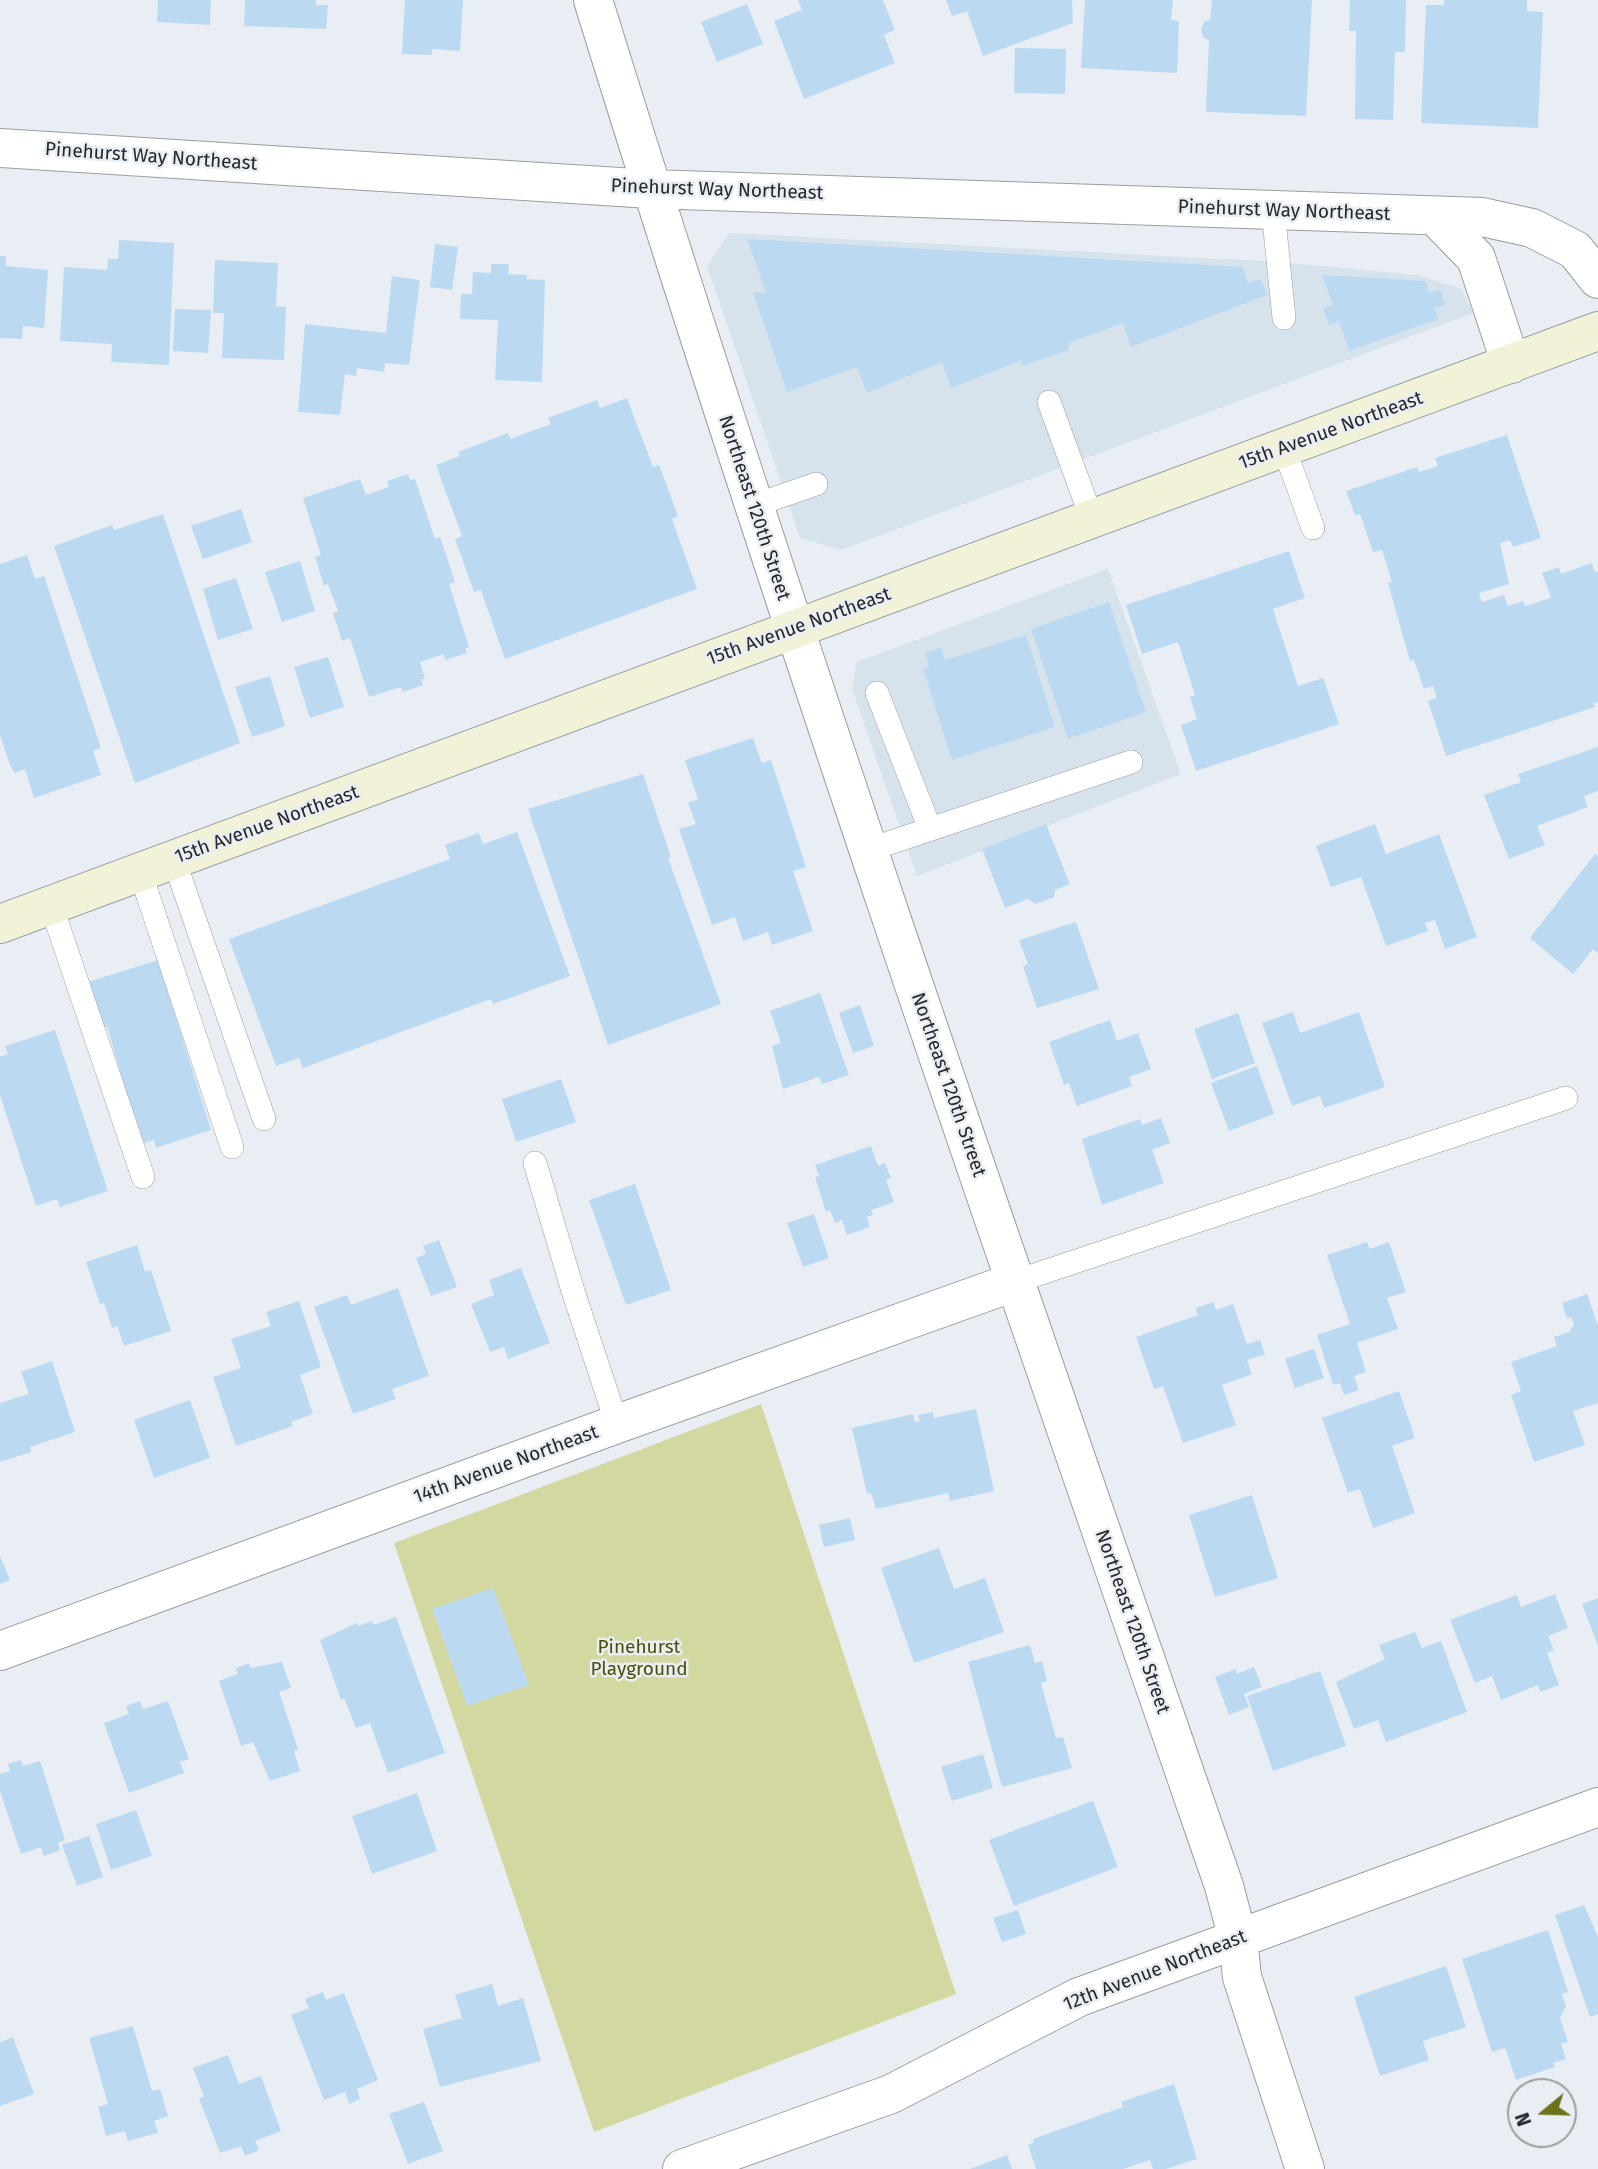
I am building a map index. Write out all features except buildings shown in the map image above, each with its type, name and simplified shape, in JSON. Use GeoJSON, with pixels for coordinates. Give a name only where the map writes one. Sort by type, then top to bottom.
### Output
{"type":"FeatureCollection","features":[{"type":"Feature","properties":{"kind":"main road","name":"15th Avenue Northeast"},"geometry":{"type":"LineString","coordinates":[[0,924],[1598,331]]}},
{"type":"Feature","properties":{"kind":"street","name":"Northeast 120th Street"},"geometry":{"type":"LineString","coordinates":[[593,0],[651,189],[794,629],[1014,1282],[1224,1886],[1238,1939],[1242,1977],[1306,2169]]}},
{"type":"Feature","properties":{"kind":"street","name":"Pinehurst Way Northeast"},"geometry":{"type":"LineString","coordinates":[[0,148],[651,189],[1482,217],[1532,228],[1575,250],[1598,279]]}},
{"type":"Feature","properties":{"kind":"street"},"geometry":{"type":"LineString","coordinates":[[1435,216],[1476,258],[1511,364]]}},
{"type":"Feature","properties":{"kind":"street","name":"14th Avenue Northeast"},"geometry":{"type":"LineString","coordinates":[[0,1651],[617,1423],[1014,1282]]}},
{"type":"Feature","properties":{"kind":"street","name":"12th Avenue Northeast"},"geometry":{"type":"LineString","coordinates":[[706,2165],[891,2094],[1079,1997],[1598,1807]]}},
{"type":"Feature","properties":{"kind":"lane"},"geometry":{"type":"LineString","coordinates":[[1273,210],[1284,318]]}},
{"type":"Feature","properties":{"kind":"lane"},"geometry":{"type":"LineString","coordinates":[[1049,401],[1092,519]]}},
{"type":"Feature","properties":{"kind":"lane"},"geometry":{"type":"LineString","coordinates":[[1284,448],[1313,528]]}},
{"type":"Feature","properties":{"kind":"lane"},"geometry":{"type":"LineString","coordinates":[[753,506],[816,484]]}},
{"type":"Feature","properties":{"kind":"lane"},"geometry":{"type":"LineString","coordinates":[[877,693],[930,829]]}},
{"type":"Feature","properties":{"kind":"lane"},"geometry":{"type":"LineString","coordinates":[[868,850],[1131,762]]}},
{"type":"Feature","properties":{"kind":"lane"},"geometry":{"type":"LineString","coordinates":[[157,866],[264,1119]]}},
{"type":"Feature","properties":{"kind":"lane"},"geometry":{"type":"LineString","coordinates":[[157,866],[232,1147]]}},
{"type":"Feature","properties":{"kind":"lane"},"geometry":{"type":"LineString","coordinates":[[51,905],[143,1177]]}},
{"type":"Feature","properties":{"kind":"lane"},"geometry":{"type":"LineString","coordinates":[[1014,1282],[1566,1098]]}},
{"type":"Feature","properties":{"kind":"lane"},"geometry":{"type":"LineString","coordinates":[[535,1163],[573,1292],[617,1423]]}},
{"type":"Feature","properties":{"kind":"shaded area"},"geometry":{"type":"Polygon","coordinates":[[[729,233],[1279,262],[1417,275],[1462,289],[1473,313],[841,550],[800,538],[707,266],[729,233]]]}},
{"type":"Feature","properties":{"kind":"shaded area"},"geometry":{"type":"Polygon","coordinates":[[[1108,569],[1181,774],[917,876],[852,689],[857,662],[1108,569]]]}},
{"type":"Feature","properties":{"kind":"green space","name":"Pinehurst Playground"},"geometry":{"type":"Polygon","coordinates":[[[761,1404],[956,1994],[594,2132],[394,1543],[761,1404]]]}}]}
